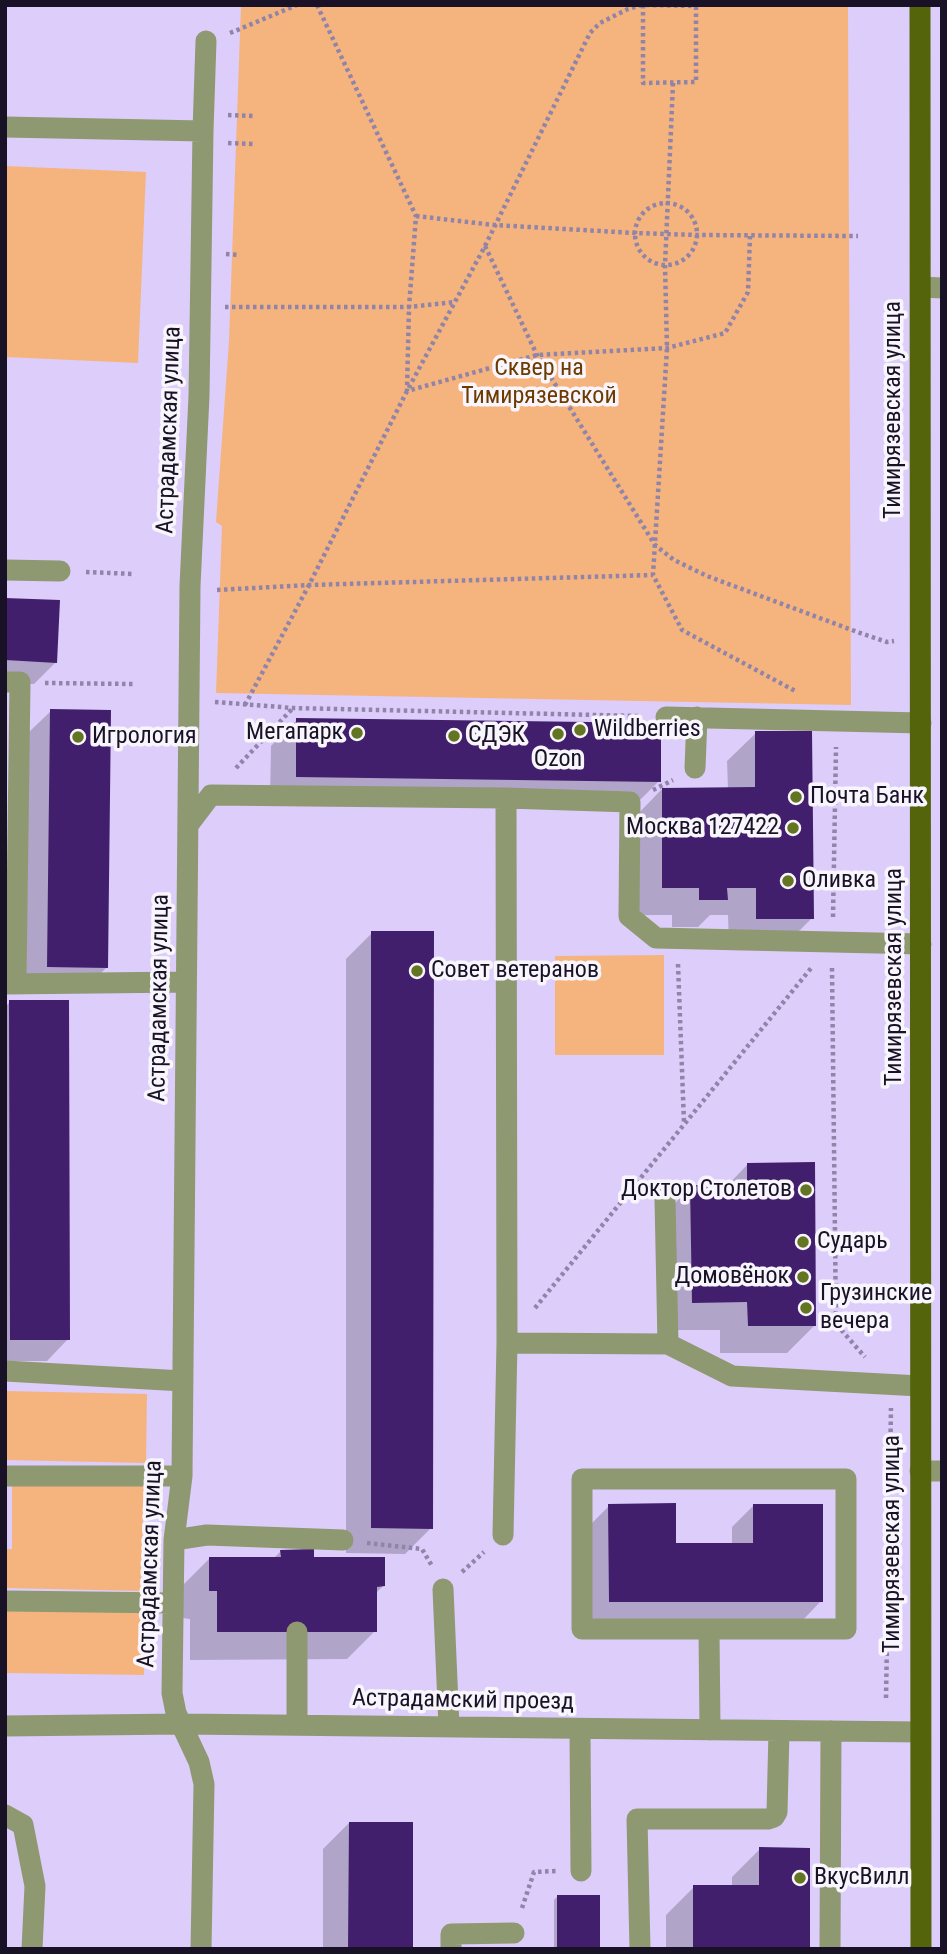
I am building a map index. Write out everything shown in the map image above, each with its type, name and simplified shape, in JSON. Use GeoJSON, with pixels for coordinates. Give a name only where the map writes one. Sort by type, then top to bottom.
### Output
{"type":"FeatureCollection","features":[{"type":"Feature","properties":{"kind":"main road","name":"Тимирязевская улица"},"geometry":{"type":"LineString","coordinates":[[920,5],[931,288],[920,723],[921,1949]]}},
{"type":"Feature","properties":{"kind":"street","name":"Астрадамская улица"},"geometry":{"type":"LineString","coordinates":[[201,1949],[204,1784],[199,1762],[176,1713],[172,1693],[174,1540],[182,1476],[190,586],[211,137],[206,41]]}},
{"type":"Feature","properties":{"kind":"street"},"geometry":{"type":"LineString","coordinates":[[5,127],[211,137]]}},
{"type":"Feature","properties":{"kind":"street"},"geometry":{"type":"LineString","coordinates":[[5,570],[61,571]]}},
{"type":"Feature","properties":{"kind":"street"},"geometry":{"type":"LineString","coordinates":[[13,682],[10,984],[186,982]]}},
{"type":"Feature","properties":{"kind":"street"},"geometry":{"type":"LineString","coordinates":[[666,716],[920,723]]}},
{"type":"Feature","properties":{"kind":"street"},"geometry":{"type":"LineString","coordinates":[[695,768],[696,717]]}},
{"type":"Feature","properties":{"kind":"street"},"geometry":{"type":"LineString","coordinates":[[189,824],[211,795],[630,802],[629,916],[656,938],[921,944]]}},
{"type":"Feature","properties":{"kind":"street"},"geometry":{"type":"LineString","coordinates":[[503,1535],[507,1343],[506,798]]}},
{"type":"Feature","properties":{"kind":"street"},"geometry":{"type":"LineString","coordinates":[[665,1199],[668,1344]]}},
{"type":"Feature","properties":{"kind":"street"},"geometry":{"type":"LineString","coordinates":[[507,1343],[668,1344],[732,1376],[920,1386]]}},
{"type":"Feature","properties":{"kind":"street"},"geometry":{"type":"LineString","coordinates":[[5,1371],[183,1381]]}},
{"type":"Feature","properties":{"kind":"street"},"geometry":{"type":"LineString","coordinates":[[920,1471],[942,1471]]}},
{"type":"Feature","properties":{"kind":"street"},"geometry":{"type":"LineString","coordinates":[[5,1476],[182,1476]]}},
{"type":"Feature","properties":{"kind":"street"},"geometry":{"type":"LineString","coordinates":[[582,1479],[846,1479],[846,1629],[709,1629],[582,1629],[582,1479]]}},
{"type":"Feature","properties":{"kind":"street"},"geometry":{"type":"LineString","coordinates":[[174,1540],[207,1535],[343,1540]]}},
{"type":"Feature","properties":{"kind":"street"},"geometry":{"type":"LineString","coordinates":[[443,1589],[449,1727]]}},
{"type":"Feature","properties":{"kind":"street"},"geometry":{"type":"LineString","coordinates":[[5,1601],[173,1603]]}},
{"type":"Feature","properties":{"kind":"street"},"geometry":{"type":"LineString","coordinates":[[709,1629],[710,1730]]}},
{"type":"Feature","properties":{"kind":"street"},"geometry":{"type":"LineString","coordinates":[[297,1632],[297,1725]]}},
{"type":"Feature","properties":{"kind":"street","name":"Астрадамский проезд"},"geometry":{"type":"LineString","coordinates":[[5,1726],[182,1724],[920,1732]]}},
{"type":"Feature","properties":{"kind":"street"},"geometry":{"type":"LineString","coordinates":[[580,1729],[581,1871]]}},
{"type":"Feature","properties":{"kind":"street"},"geometry":{"type":"LineString","coordinates":[[640,1949],[637,1819],[774,1817],[777,1812],[779,1731]]}},
{"type":"Feature","properties":{"kind":"street"},"geometry":{"type":"LineString","coordinates":[[830,1949],[831,1731]]}},
{"type":"Feature","properties":{"kind":"street"},"geometry":{"type":"LineString","coordinates":[[5,1815],[23,1825],[34,1886],[32,1949]]}},
{"type":"Feature","properties":{"kind":"street"},"geometry":{"type":"LineString","coordinates":[[451,1949],[451,1934],[514,1933]]}},
{"type":"Feature","properties":{"kind":"path"},"geometry":{"type":"LineString","coordinates":[[206,41],[297,5]]}},
{"type":"Feature","properties":{"kind":"path"},"geometry":{"type":"LineString","coordinates":[[317,5],[416,216],[409,307],[407,391]]}},
{"type":"Feature","properties":{"kind":"path"},"geometry":{"type":"LineString","coordinates":[[245,705],[485,246],[590,33],[600,23],[628,9],[644,5],[696,6],[696,82],[643,83],[644,5]]}},
{"type":"Feature","properties":{"kind":"path"},"geometry":{"type":"LineString","coordinates":[[673,83],[665,265],[667,348],[653,575],[682,630],[802,695]]}},
{"type":"Feature","properties":{"kind":"path"},"geometry":{"type":"LineString","coordinates":[[220,115],[256,116]]}},
{"type":"Feature","properties":{"kind":"path"},"geometry":{"type":"LineString","coordinates":[[211,137],[255,144]]}},
{"type":"Feature","properties":{"kind":"path"},"geometry":{"type":"LineString","coordinates":[[668,202],[689,212],[697,227],[698,236],[691,254],[684,260],[665,265],[647,259],[640,251],[635,233],[636,225],[644,211],[658,203],[668,202]]}},
{"type":"Feature","properties":{"kind":"path"},"geometry":{"type":"LineString","coordinates":[[416,216],[494,225],[698,236],[858,236]]}},
{"type":"Feature","properties":{"kind":"path"},"geometry":{"type":"LineString","coordinates":[[407,391],[537,355],[667,348],[725,333],[748,292],[750,236]]}},
{"type":"Feature","properties":{"kind":"path"},"geometry":{"type":"LineString","coordinates":[[485,246],[537,355],[655,545],[674,560],[707,576],[887,642]]}},
{"type":"Feature","properties":{"kind":"path"},"geometry":{"type":"LineString","coordinates":[[217,307],[409,307],[455,302]]}},
{"type":"Feature","properties":{"kind":"path"},"geometry":{"type":"LineString","coordinates":[[61,571],[134,574]]}},
{"type":"Feature","properties":{"kind":"path"},"geometry":{"type":"LineString","coordinates":[[213,590],[653,575]]}},
{"type":"Feature","properties":{"kind":"path"},"geometry":{"type":"LineString","coordinates":[[13,682],[133,684]]}},
{"type":"Feature","properties":{"kind":"path"},"geometry":{"type":"LineString","coordinates":[[211,702],[293,708],[666,716]]}},
{"type":"Feature","properties":{"kind":"path"},"geometry":{"type":"LineString","coordinates":[[211,795],[293,708]]}},
{"type":"Feature","properties":{"kind":"path"},"geometry":{"type":"LineString","coordinates":[[850,721],[836,746],[832,942],[836,1324],[891,1385],[886,1698]]}},
{"type":"Feature","properties":{"kind":"path"},"geometry":{"type":"LineString","coordinates":[[630,802],[695,768]]}},
{"type":"Feature","properties":{"kind":"path"},"geometry":{"type":"LineString","coordinates":[[677,938],[684,1124]]}},
{"type":"Feature","properties":{"kind":"path"},"geometry":{"type":"LineString","coordinates":[[507,1343],[832,942]]}},
{"type":"Feature","properties":{"kind":"path"},"geometry":{"type":"LineString","coordinates":[[343,1540],[422,1549],[443,1589],[503,1535]]}},
{"type":"Feature","properties":{"kind":"green space","name":"Сквер на Тимирязевской"},"geometry":{"type":"Polygon","coordinates":[[[241,5],[848,5],[851,705],[216,693],[222,526],[216,522],[229,341],[241,5]]]}},
{"type":"Feature","properties":{"kind":"green space"},"geometry":{"type":"Polygon","coordinates":[[[5,166],[146,172],[138,363],[5,357],[5,166]]]}},
{"type":"Feature","properties":{"kind":"green space"},"geometry":{"type":"Polygon","coordinates":[[[664,955],[664,1055],[555,1055],[555,956],[664,955]]]}},
{"type":"Feature","properties":{"kind":"green space"},"geometry":{"type":"Polygon","coordinates":[[[5,1391],[147,1394],[146,1463],[5,1460],[5,1391]]]}},
{"type":"Feature","properties":{"kind":"green space"},"geometry":{"type":"Polygon","coordinates":[[[12,1483],[144,1483],[141,1591],[5,1588],[5,1549],[12,1549],[12,1483]]]}},
{"type":"Feature","properties":{"kind":"green space"},"geometry":{"type":"Polygon","coordinates":[[[5,1608],[145,1610],[144,1675],[5,1673],[5,1608]]]}},
{"type":"Feature","properties":{"kind":"building"},"geometry":{"type":"Polygon","coordinates":[[[5,598],[60,600],[57,663],[5,660],[5,598]]]}},
{"type":"Feature","properties":{"kind":"building"},"geometry":{"type":"Polygon","coordinates":[[[50,709],[111,710],[108,968],[47,967],[50,709]]]}},
{"type":"Feature","properties":{"kind":"building"},"geometry":{"type":"Polygon","coordinates":[[[296,718],[661,723],[661,782],[296,777],[296,718]]]}},
{"type":"Feature","properties":{"kind":"building"},"geometry":{"type":"Polygon","coordinates":[[[755,731],[812,731],[814,919],[756,919],[756,888],[727,888],[728,900],[699,900],[699,888],[662,888],[662,788],[755,787],[755,731]]]}},
{"type":"Feature","properties":{"kind":"building"},"geometry":{"type":"Polygon","coordinates":[[[371,931],[434,931],[433,1529],[371,1528],[371,931]]]}},
{"type":"Feature","properties":{"kind":"building"},"geometry":{"type":"Polygon","coordinates":[[[9,1000],[69,1000],[70,1340],[10,1340],[9,1000]]]}},
{"type":"Feature","properties":{"kind":"building"},"geometry":{"type":"Polygon","coordinates":[[[815,1162],[816,1326],[748,1326],[747,1302],[692,1303],[690,1185],[747,1185],[747,1163],[815,1162]]]}},
{"type":"Feature","properties":{"kind":"building"},"geometry":{"type":"Polygon","coordinates":[[[676,1503],[676,1543],[753,1543],[753,1504],[823,1504],[823,1602],[609,1602],[608,1504],[676,1503]]]}},
{"type":"Feature","properties":{"kind":"building"},"geometry":{"type":"Polygon","coordinates":[[[314,1549],[314,1557],[385,1557],[385,1586],[377,1587],[377,1632],[217,1632],[217,1591],[209,1591],[209,1557],[281,1557],[280,1550],[314,1549]]]}},
{"type":"Feature","properties":{"kind":"building"},"geometry":{"type":"Polygon","coordinates":[[[349,1822],[413,1822],[413,1949],[348,1949],[349,1822]]]}},
{"type":"Feature","properties":{"kind":"building"},"geometry":{"type":"Polygon","coordinates":[[[759,1847],[810,1848],[810,1949],[693,1949],[693,1885],[759,1885],[759,1847]]]}},
{"type":"Feature","properties":{"kind":"building"},"geometry":{"type":"Polygon","coordinates":[[[557,1895],[600,1895],[600,1949],[557,1949],[557,1895]]]}},
{"type":"Feature","properties":{"kind":"place","name":"Wildberries"},"geometry":{"type":"Point","coordinates":[580,730]}},
{"type":"Feature","properties":{"kind":"place","name":"Мегапарк"},"geometry":{"type":"Point","coordinates":[357,733]}},
{"type":"Feature","properties":{"kind":"place","name":"Ozon"},"geometry":{"type":"Point","coordinates":[558,734]}},
{"type":"Feature","properties":{"kind":"place","name":"СДЭК"},"geometry":{"type":"Point","coordinates":[454,736]}},
{"type":"Feature","properties":{"kind":"place","name":"Игрология"},"geometry":{"type":"Point","coordinates":[78,737]}},
{"type":"Feature","properties":{"kind":"place","name":"Почта Банк"},"geometry":{"type":"Point","coordinates":[796,797]}},
{"type":"Feature","properties":{"kind":"place","name":"Москва 127422"},"geometry":{"type":"Point","coordinates":[793,828]}},
{"type":"Feature","properties":{"kind":"place","name":"Оливка"},"geometry":{"type":"Point","coordinates":[788,881]}},
{"type":"Feature","properties":{"kind":"place","name":"Совет ветеранов"},"geometry":{"type":"Point","coordinates":[417,971]}},
{"type":"Feature","properties":{"kind":"place","name":"Доктор Столетов"},"geometry":{"type":"Point","coordinates":[806,1190]}},
{"type":"Feature","properties":{"kind":"place","name":"Сударь"},"geometry":{"type":"Point","coordinates":[803,1242]}},
{"type":"Feature","properties":{"kind":"place","name":"Домовёнок"},"geometry":{"type":"Point","coordinates":[803,1277]}},
{"type":"Feature","properties":{"kind":"place","name":"Грузинские вечера"},"geometry":{"type":"Point","coordinates":[806,1308]}},
{"type":"Feature","properties":{"kind":"place","name":"ВкусВилл"},"geometry":{"type":"Point","coordinates":[800,1878]}}]}
